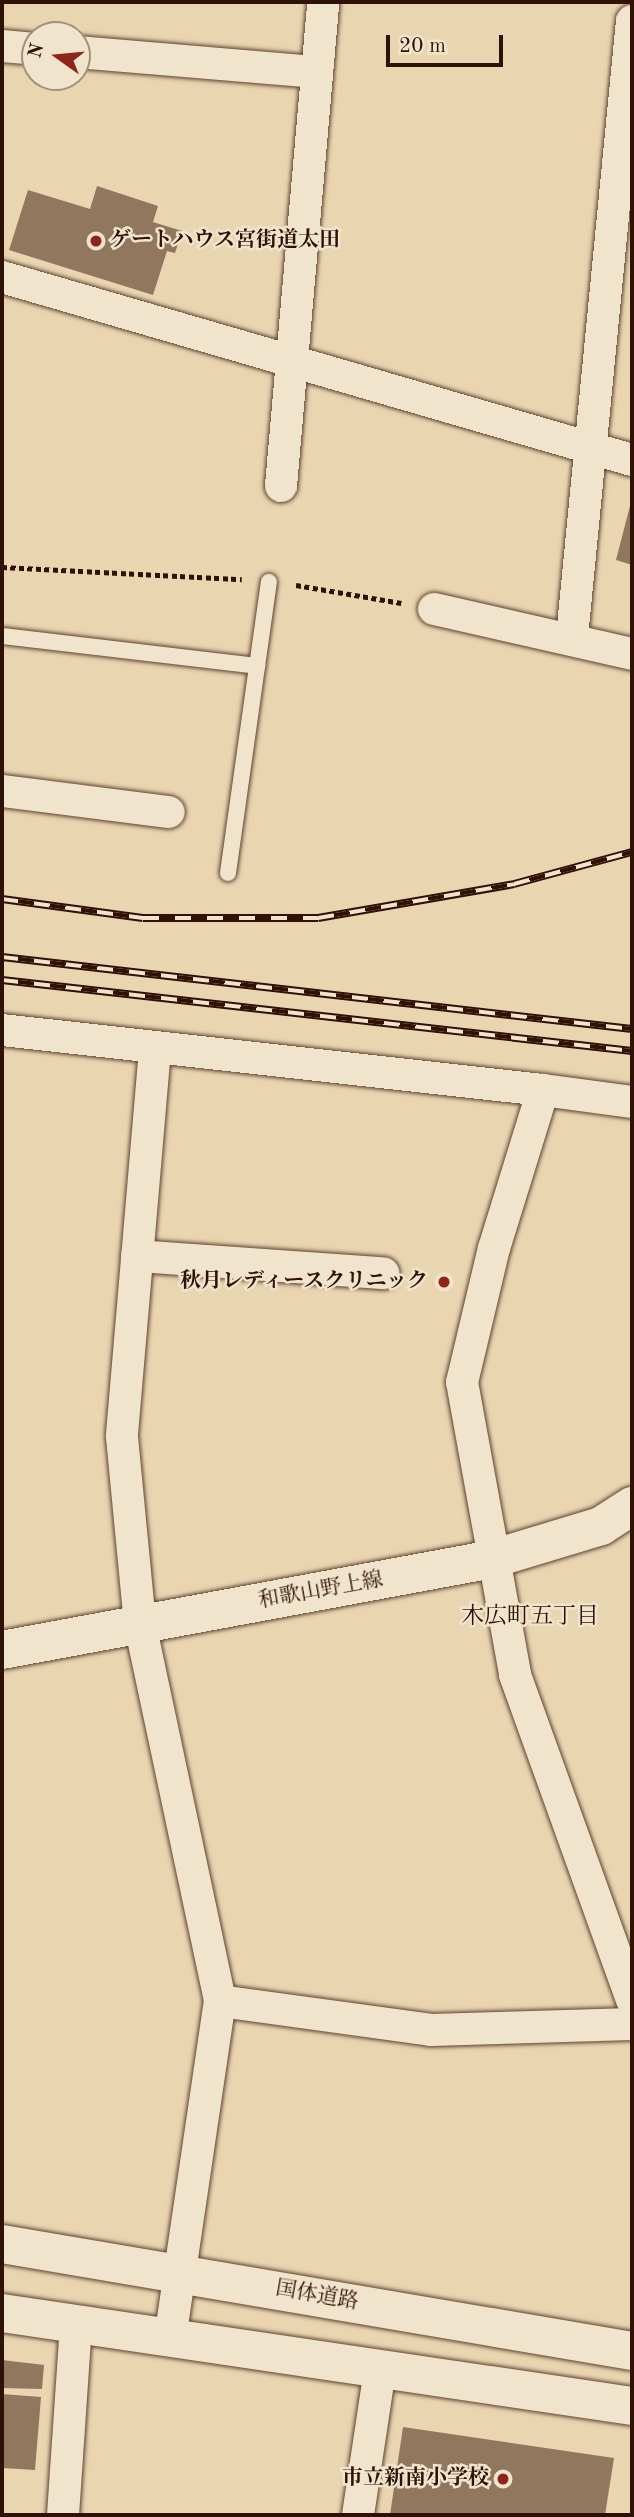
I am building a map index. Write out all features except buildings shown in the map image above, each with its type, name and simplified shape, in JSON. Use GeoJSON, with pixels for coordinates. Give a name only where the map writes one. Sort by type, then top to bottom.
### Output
{"type":"FeatureCollection","features":[{"type":"Feature","properties":{"kind":"street"},"geometry":{"type":"LineString","coordinates":[[281,486],[294,362],[323,2]]}},
{"type":"Feature","properties":{"kind":"street"},"geometry":{"type":"LineString","coordinates":[[572,638],[587,447],[632,21]]}},
{"type":"Feature","properties":{"kind":"street"},"geometry":{"type":"LineString","coordinates":[[2,46],[21,48]]}},
{"type":"Feature","properties":{"kind":"street"},"geometry":{"type":"LineString","coordinates":[[91,53],[317,72]]}},
{"type":"Feature","properties":{"kind":"street"},"geometry":{"type":"LineString","coordinates":[[2,278],[632,460]]}},
{"type":"Feature","properties":{"kind":"street"},"geometry":{"type":"LineString","coordinates":[[434,609],[572,638],[632,654]]}},
{"type":"Feature","properties":{"kind":"street"},"geometry":{"type":"LineString","coordinates":[[2,791],[169,811]]}},
{"type":"Feature","properties":{"kind":"street"},"geometry":{"type":"LineString","coordinates":[[2,1030],[632,1102]]}},
{"type":"Feature","properties":{"kind":"street"},"geometry":{"type":"LineString","coordinates":[[155,1049],[122,1437],[140,1624],[220,2001],[170,2339]]}},
{"type":"Feature","properties":{"kind":"street"},"geometry":{"type":"LineString","coordinates":[[543,1090],[494,1248],[462,1382],[515,1675],[632,2000]]}},
{"type":"Feature","properties":{"kind":"street"},"geometry":{"type":"LineString","coordinates":[[137,1256],[383,1273]]}},
{"type":"Feature","properties":{"kind":"street","name":"和歌山野上線"},"geometry":{"type":"LineString","coordinates":[[2,1650],[492,1559],[601,1526],[632,1506]]}},
{"type":"Feature","properties":{"kind":"street"},"geometry":{"type":"LineString","coordinates":[[220,2001],[431,2029],[632,2024]]}},
{"type":"Feature","properties":{"kind":"street","name":"国体道路"},"geometry":{"type":"LineString","coordinates":[[2,2244],[632,2351]]}},
{"type":"Feature","properties":{"kind":"street"},"geometry":{"type":"LineString","coordinates":[[2,2313],[632,2406]]}},
{"type":"Feature","properties":{"kind":"street"},"geometry":{"type":"LineString","coordinates":[[63,2515],[75,2324]]}},
{"type":"Feature","properties":{"kind":"street"},"geometry":{"type":"LineString","coordinates":[[358,2515],[380,2369]]}},
{"type":"Feature","properties":{"kind":"lane"},"geometry":{"type":"LineString","coordinates":[[228,873],[269,582]]}},
{"type":"Feature","properties":{"kind":"lane"},"geometry":{"type":"LineString","coordinates":[[2,636],[257,666]]}},
{"type":"Feature","properties":{"kind":"path"},"geometry":{"type":"LineString","coordinates":[[2,567],[269,582],[434,609]]}},
{"type":"Feature","properties":{"kind":"railway"},"geometry":{"type":"LineString","coordinates":[[2,899],[143,918],[318,918],[514,884],[632,852]]}},
{"type":"Feature","properties":{"kind":"railway"},"geometry":{"type":"LineString","coordinates":[[2,957],[632,1029]]}},
{"type":"Feature","properties":{"kind":"railway"},"geometry":{"type":"LineString","coordinates":[[2,980],[632,1051]]}},
{"type":"Feature","properties":{"kind":"place","name":"ゲートハウス宮街道太田"},"geometry":{"type":"Point","coordinates":[96,241]}},
{"type":"Feature","properties":{"kind":"place","name":"秋月レディースクリニック"},"geometry":{"type":"Point","coordinates":[444,1282]}},
{"type":"Feature","properties":{"kind":"place","name":"市立新南小学校"},"geometry":{"type":"Point","coordinates":[503,2479]}},
{"type":"Feature","properties":{"kind":"district","name":"木広町五丁目"},"geometry":{"type":"Point","coordinates":[530,1617]}}]}
